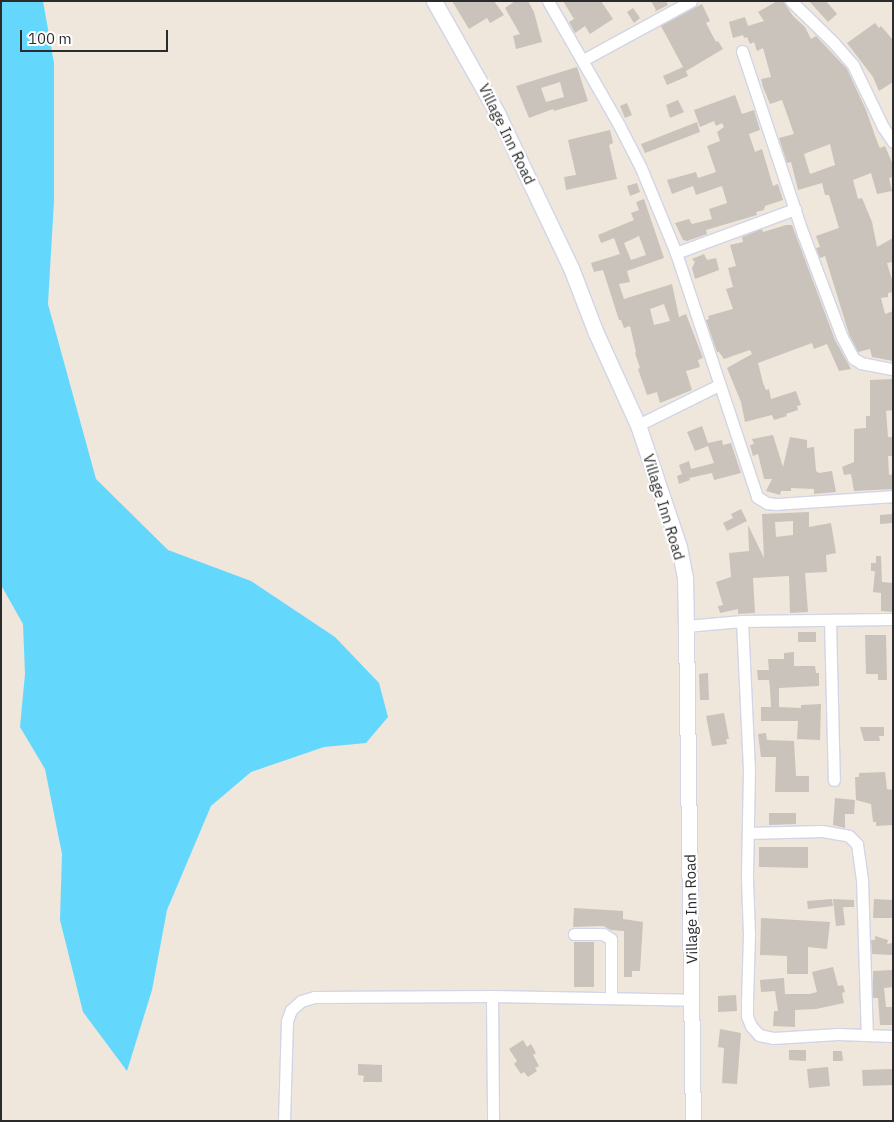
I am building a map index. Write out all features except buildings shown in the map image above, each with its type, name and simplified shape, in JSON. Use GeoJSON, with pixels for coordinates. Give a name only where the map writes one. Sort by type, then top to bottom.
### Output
{"type":"FeatureCollection","features":[{"type":"Feature","properties":{"kind":"street","name":"Village Inn Road"},"geometry":{"type":"LineString","coordinates":[[434,1],[478,75],[539,198],[638,425],[679,548],[684,578],[686,626],[693,1000],[693,1121]]}},
{"type":"Feature","properties":{"kind":"street"},"geometry":{"type":"LineString","coordinates":[[548,1],[583,60],[641,168],[676,253],[755,493],[761,500],[776,504],[893,496]]}},
{"type":"Feature","properties":{"kind":"street"},"geometry":{"type":"LineString","coordinates":[[583,60],[691,1]]}},
{"type":"Feature","properties":{"kind":"street"},"geometry":{"type":"LineString","coordinates":[[791,1],[834,43],[853,65],[883,127],[893,142]]}},
{"type":"Feature","properties":{"kind":"street"},"geometry":{"type":"LineString","coordinates":[[742,51],[795,209],[842,336],[853,358],[868,366],[893,369]]}},
{"type":"Feature","properties":{"kind":"street"},"geometry":{"type":"LineString","coordinates":[[676,253],[795,209]]}},
{"type":"Feature","properties":{"kind":"street"},"geometry":{"type":"LineString","coordinates":[[638,425],[719,385]]}},
{"type":"Feature","properties":{"kind":"street"},"geometry":{"type":"LineString","coordinates":[[686,626],[742,622],[893,619]]}},
{"type":"Feature","properties":{"kind":"street"},"geometry":{"type":"LineString","coordinates":[[830,621],[834,780]]}},
{"type":"Feature","properties":{"kind":"street"},"geometry":{"type":"LineString","coordinates":[[742,622],[749,770],[747,1011],[750,1026],[759,1035],[773,1038],[893,1036]]}},
{"type":"Feature","properties":{"kind":"street"},"geometry":{"type":"LineString","coordinates":[[748,832],[822,831],[849,836],[857,844],[862,879],[867,1035]]}},
{"type":"Feature","properties":{"kind":"street"},"geometry":{"type":"LineString","coordinates":[[574,934],[603,934],[611,939],[611,998]]}},
{"type":"Feature","properties":{"kind":"street"},"geometry":{"type":"LineString","coordinates":[[284,1121],[287,1021],[291,1010],[301,1001],[314,997],[492,996],[693,1000]]}},
{"type":"Feature","properties":{"kind":"street"},"geometry":{"type":"LineString","coordinates":[[492,996],[493,1121]]}},
{"type":"Feature","properties":{"kind":"water"},"geometry":{"type":"Polygon","coordinates":[[[1,1],[43,1],[54,63],[54,201],[48,304],[96,479],[168,550],[251,581],[335,637],[379,683],[388,717],[366,743],[324,747],[251,772],[211,806],[167,910],[152,990],[127,1071],[83,1012],[60,920],[62,854],[45,769],[20,727],[25,674],[23,624],[1,585],[1,1]]]}}]}
